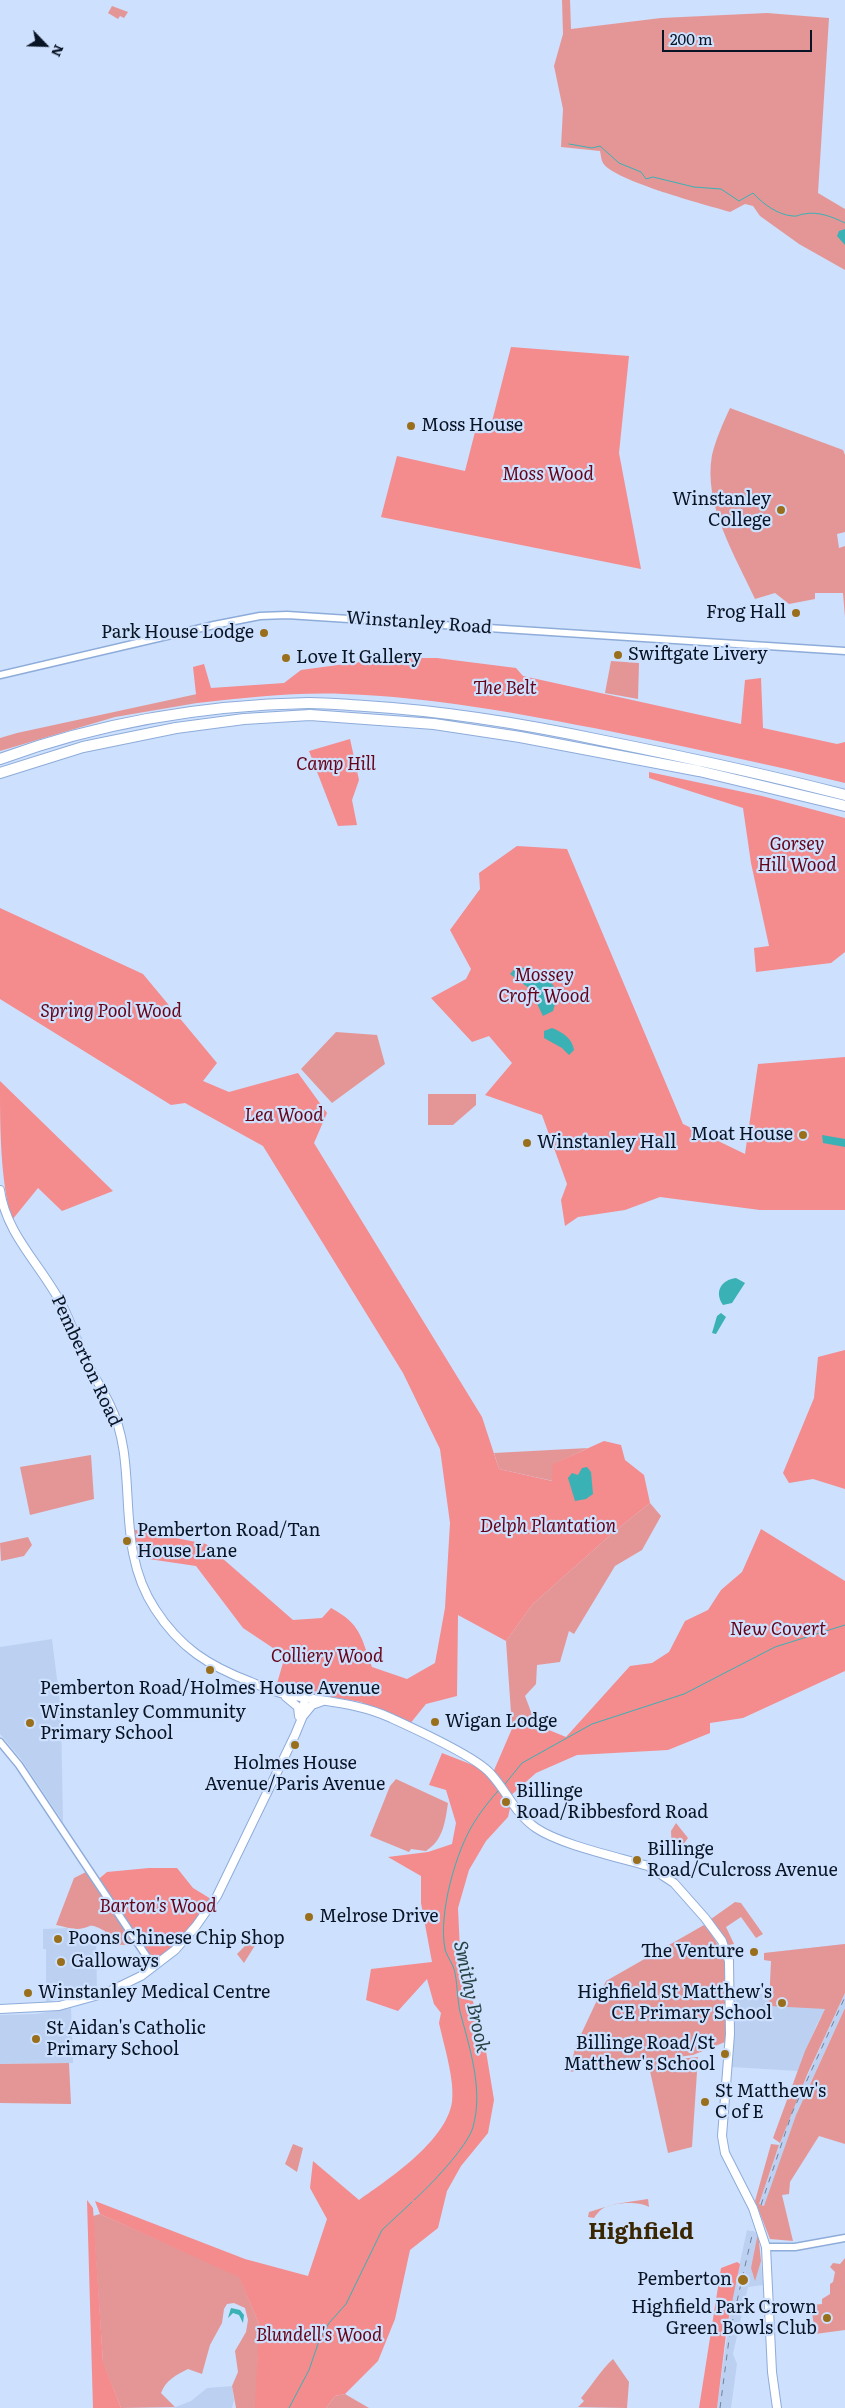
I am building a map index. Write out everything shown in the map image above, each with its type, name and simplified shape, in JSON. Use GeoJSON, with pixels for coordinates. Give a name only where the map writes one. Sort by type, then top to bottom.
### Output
{"type":"FeatureCollection","features":[{"type":"Feature","properties":{"kind":"highway"},"geometry":{"type":"LineString","coordinates":[[0,759],[96,730],[153,719],[239,707],[310,703],[418,710],[529,725],[750,771],[845,795]]}},
{"type":"Feature","properties":{"kind":"highway"},"geometry":{"type":"LineString","coordinates":[[0,773],[83,747],[176,728],[244,719],[310,715],[434,724],[520,737],[699,771],[845,806]]}},
{"type":"Feature","properties":{"kind":"main road","name":"Pemberton Road"},"geometry":{"type":"LineString","coordinates":[[0,1190],[8,1220],[63,1306],[84,1356],[112,1409],[118,1426],[123,1454],[132,1553],[139,1578],[153,1607],[175,1636],[206,1662],[225,1672],[278,1692],[353,1704],[389,1717],[472,1760],[489,1771],[517,1810],[538,1829],[556,1837],[655,1869],[674,1883],[705,1918],[722,1941],[731,1971],[730,2034],[722,2124],[723,2141],[734,2173],[754,2208],[766,2247],[772,2372],[777,2408]]}},
{"type":"Feature","properties":{"kind":"main road"},"geometry":{"type":"LineString","coordinates":[[278,1692],[298,1707],[300,1713],[295,1736]]}},
{"type":"Feature","properties":{"kind":"main road"},"geometry":{"type":"LineString","coordinates":[[0,2009],[54,2006],[90,1998],[129,1982],[175,1950],[196,1926],[220,1890],[295,1736],[302,1718],[305,1697]]}},
{"type":"Feature","properties":{"kind":"main road"},"geometry":{"type":"LineString","coordinates":[[302,1718],[312,1705],[325,1700]]}},
{"type":"Feature","properties":{"kind":"street","name":"Winstanley Road"},"geometry":{"type":"LineString","coordinates":[[0,675],[214,625],[260,616],[278,615],[845,652]]}},
{"type":"Feature","properties":{"kind":"street"},"geometry":{"type":"LineString","coordinates":[[0,1742],[19,1765],[153,1966]]}},
{"type":"Feature","properties":{"kind":"street"},"geometry":{"type":"LineString","coordinates":[[766,2247],[808,2245],[845,2238]]}},
{"type":"Feature","properties":{"kind":"shaded area"},"geometry":{"type":"Polygon","coordinates":[[[562,0],[570,0],[571,29],[661,18],[767,13],[829,18],[818,193],[845,209],[845,270],[799,244],[760,216],[753,206],[745,204],[730,212],[683,198],[642,185],[611,170],[603,163],[600,151],[561,147],[563,109],[554,66],[563,34],[562,0]]]}},
{"type":"Feature","properties":{"kind":"shaded area"},"geometry":{"type":"Polygon","coordinates":[[[112,6],[128,12],[124,18],[120,16],[118,19],[108,13],[112,6]]]}},
{"type":"Feature","properties":{"kind":"shaded area"},"geometry":{"type":"Polygon","coordinates":[[[845,229],[845,245],[837,236],[839,231],[845,229]]]}},
{"type":"Feature","properties":{"kind":"shaded area","name":"Winstanley College"},"geometry":{"type":"Polygon","coordinates":[[[730,408],[843,450],[845,455],[845,532],[837,534],[839,548],[845,546],[845,617],[843,593],[815,593],[815,599],[789,604],[775,593],[755,599],[730,547],[716,511],[712,492],[710,474],[712,455],[730,408]]]}},
{"type":"Feature","properties":{"kind":"shaded area"},"geometry":{"type":"Polygon","coordinates":[[[611,661],[639,663],[638,699],[605,693],[611,661]]]}},
{"type":"Feature","properties":{"kind":"shaded area"},"geometry":{"type":"Polygon","coordinates":[[[197,694],[197,703],[115,717],[0,751],[0,738],[17,733],[197,694]]]}},
{"type":"Feature","properties":{"kind":"shaded area"},"geometry":{"type":"Polygon","coordinates":[[[517,966],[543,976],[553,985],[556,992],[556,1000],[553,1011],[543,1016],[530,989],[510,974],[517,966]]]}},
{"type":"Feature","properties":{"kind":"shaded area"},"geometry":{"type":"Polygon","coordinates":[[[552,1028],[563,1034],[571,1042],[574,1050],[569,1055],[562,1048],[544,1038],[544,1031],[552,1028]]]}},
{"type":"Feature","properties":{"kind":"shaded area"},"geometry":{"type":"Polygon","coordinates":[[[336,1032],[377,1035],[385,1064],[332,1103],[301,1069],[336,1032]]]}},
{"type":"Feature","properties":{"kind":"shaded area"},"geometry":{"type":"Polygon","coordinates":[[[428,1094],[476,1094],[476,1105],[453,1125],[428,1125],[428,1094]]]}},
{"type":"Feature","properties":{"kind":"shaded area"},"geometry":{"type":"Polygon","coordinates":[[[822,1135],[845,1139],[845,1147],[823,1143],[822,1135]]]}},
{"type":"Feature","properties":{"kind":"shaded area"},"geometry":{"type":"Polygon","coordinates":[[[736,1278],[745,1283],[732,1303],[723,1305],[719,1296],[720,1287],[726,1281],[736,1278]]]}},
{"type":"Feature","properties":{"kind":"shaded area"},"geometry":{"type":"Polygon","coordinates":[[[721,1313],[726,1317],[716,1334],[712,1333],[717,1316],[721,1313]]]}},
{"type":"Feature","properties":{"kind":"shaded area"},"geometry":{"type":"Polygon","coordinates":[[[588,1448],[554,1464],[553,1481],[499,1469],[494,1453],[588,1448]]]}},
{"type":"Feature","properties":{"kind":"shaded area"},"geometry":{"type":"Polygon","coordinates":[[[91,1455],[94,1499],[30,1515],[20,1467],[91,1455]]]}},
{"type":"Feature","properties":{"kind":"shaded area"},"geometry":{"type":"Polygon","coordinates":[[[587,1467],[591,1472],[593,1494],[586,1499],[575,1501],[568,1478],[572,1473],[578,1475],[582,1468],[587,1467]]]}},
{"type":"Feature","properties":{"kind":"shaded area"},"geometry":{"type":"Polygon","coordinates":[[[650,1503],[661,1516],[642,1550],[615,1566],[574,1634],[569,1631],[560,1662],[537,1665],[536,1684],[525,1696],[536,1725],[517,1717],[512,1727],[506,1641],[533,1604],[615,1531],[650,1503]]]}},
{"type":"Feature","properties":{"kind":"shaded area"},"geometry":{"type":"Polygon","coordinates":[[[28,1537],[32,1545],[24,1556],[1,1561],[0,1543],[28,1537]]]}},
{"type":"Feature","properties":{"kind":"shaded area","name":"Winstanley Community Primary School"},"geometry":{"type":"Polygon","coordinates":[[[52,1639],[61,1711],[63,1822],[21,1759],[0,1734],[0,1647],[52,1639]]]}},
{"type":"Feature","properties":{"kind":"shaded area"},"geometry":{"type":"Polygon","coordinates":[[[396,1779],[448,1803],[440,1836],[432,1847],[426,1851],[411,1849],[409,1852],[370,1836],[390,1786],[396,1779]]]}},
{"type":"Feature","properties":{"kind":"shaded area"},"geometry":{"type":"Polygon","coordinates":[[[676,1823],[688,1838],[679,1850],[672,1854],[671,1831],[676,1823]]]}},
{"type":"Feature","properties":{"kind":"shaded area"},"geometry":{"type":"Polygon","coordinates":[[[90,1870],[141,1946],[109,1944],[105,1931],[95,1926],[77,1929],[56,1925],[74,1878],[90,1870]]]}},
{"type":"Feature","properties":{"kind":"shaded area"},"geometry":{"type":"Polygon","coordinates":[[[735,1902],[741,1903],[763,1934],[756,1938],[741,1917],[726,1927],[734,1944],[729,1945],[711,1919],[735,1902]]]}},
{"type":"Feature","properties":{"kind":"shaded area"},"geometry":{"type":"Polygon","coordinates":[[[704,1925],[714,1939],[726,1966],[728,1994],[725,2042],[693,2055],[569,2072],[576,2045],[606,1981],[704,1925]]]}},
{"type":"Feature","properties":{"kind":"shaded area"},"geometry":{"type":"Polygon","coordinates":[[[68,1928],[68,1934],[96,1934],[97,1989],[46,2002],[46,1949],[43,1949],[43,1929],[68,1928]]]}},
{"type":"Feature","properties":{"kind":"shaded area"},"geometry":{"type":"Polygon","coordinates":[[[256,1935],[259,1939],[244,1963],[237,1954],[256,1935]]]}},
{"type":"Feature","properties":{"kind":"shaded area","name":"Highfield St Matthew's CE Primary School"},"geometry":{"type":"Polygon","coordinates":[[[845,1944],[845,1974],[817,2024],[798,2071],[731,2067],[736,1996],[770,1993],[771,1961],[764,1960],[764,1953],[845,1944]]]}},
{"type":"Feature","properties":{"kind":"shaded area"},"geometry":{"type":"Polygon","coordinates":[[[845,1944],[845,1993],[807,2075],[780,2143],[773,2138],[805,2051],[825,2009],[769,2006],[771,1961],[764,1960],[764,1953],[845,1944]]]}},
{"type":"Feature","properties":{"kind":"shaded area"},"geometry":{"type":"Polygon","coordinates":[[[845,1993],[845,2008],[796,2115],[765,2206],[759,2204],[791,2112],[845,1993]]]}},
{"type":"Feature","properties":{"kind":"shaded area","name":"St Aidan's Catholic Primary School"},"geometry":{"type":"Polygon","coordinates":[[[71,2008],[73,2063],[0,2064],[0,2015],[35,2014],[71,2008]]]}},
{"type":"Feature","properties":{"kind":"shaded area"},"geometry":{"type":"Polygon","coordinates":[[[845,2008],[845,2144],[819,2136],[790,2182],[789,2194],[782,2195],[793,2241],[770,2239],[755,2201],[771,2144],[779,2145],[759,2204],[764,2206],[796,2115],[845,2008]]]}},
{"type":"Feature","properties":{"kind":"shaded area"},"geometry":{"type":"Polygon","coordinates":[[[698,2057],[692,2147],[668,2153],[648,2062],[698,2057]]]}},
{"type":"Feature","properties":{"kind":"shaded area"},"geometry":{"type":"Polygon","coordinates":[[[69,2063],[71,2104],[0,2103],[0,2064],[69,2063]]]}},
{"type":"Feature","properties":{"kind":"shaded area"},"geometry":{"type":"Polygon","coordinates":[[[293,2144],[303,2148],[297,2172],[285,2164],[293,2144]]]}},
{"type":"Feature","properties":{"kind":"shaded area"},"geometry":{"type":"Polygon","coordinates":[[[648,2199],[649,2207],[633,2203],[619,2204],[602,2209],[594,2218],[588,2217],[589,2212],[615,2204],[648,2199]]]}},
{"type":"Feature","properties":{"kind":"shaded area"},"geometry":{"type":"Polygon","coordinates":[[[100,2214],[239,2276],[259,2324],[256,2408],[236,2408],[232,2386],[238,2372],[235,2351],[246,2332],[248,2320],[245,2308],[234,2303],[227,2304],[224,2309],[222,2323],[210,2345],[202,2374],[188,2369],[172,2378],[163,2388],[161,2393],[175,2407],[121,2408],[103,2363],[93,2216],[100,2214]]]}},
{"type":"Feature","properties":{"kind":"shaded area"},"geometry":{"type":"Polygon","coordinates":[[[747,2230],[758,2233],[763,2285],[748,2287],[733,2354],[737,2364],[731,2408],[717,2408],[732,2299],[747,2230]]]}},
{"type":"Feature","properties":{"kind":"shaded area"},"geometry":{"type":"Polygon","coordinates":[[[758,2233],[761,2261],[755,2281],[751,2268],[758,2233]]]}},
{"type":"Feature","properties":{"kind":"shaded area"},"geometry":{"type":"Polygon","coordinates":[[[845,2258],[845,2330],[815,2334],[811,2305],[822,2304],[822,2299],[830,2294],[830,2284],[833,2282],[835,2272],[830,2267],[833,2263],[840,2264],[845,2258]]]}},
{"type":"Feature","properties":{"kind":"shaded area"},"geometry":{"type":"Polygon","coordinates":[[[231,2308],[240,2310],[244,2315],[243,2323],[239,2315],[233,2313],[228,2318],[231,2308]]]}},
{"type":"Feature","properties":{"kind":"shaded area"},"geometry":{"type":"Polygon","coordinates":[[[613,2359],[629,2382],[627,2408],[578,2407],[584,2401],[581,2398],[613,2359]]]}},
{"type":"Feature","properties":{"kind":"shaded area"},"geometry":{"type":"Polygon","coordinates":[[[232,2386],[234,2400],[232,2408],[173,2408],[191,2401],[207,2388],[232,2386]]]}},
{"type":"Feature","properties":{"kind":"shaded area"},"geometry":{"type":"Polygon","coordinates":[[[345,2394],[369,2408],[326,2408],[335,2396],[345,2394]]]}},
{"type":"Feature","properties":{"kind":"green space","name":"Moss Wood"},"geometry":{"type":"Polygon","coordinates":[[[511,347],[629,356],[619,453],[641,569],[381,517],[397,456],[465,471],[475,432],[489,433],[511,347]]]}},
{"type":"Feature","properties":{"kind":"green space","name":"The Belt"},"geometry":{"type":"Polygon","coordinates":[[[389,658],[437,658],[516,668],[523,676],[741,724],[745,680],[761,678],[763,728],[837,744],[845,742],[845,783],[609,731],[444,703],[377,696],[307,694],[197,703],[193,667],[204,664],[211,688],[284,683],[301,670],[389,658]]]}},
{"type":"Feature","properties":{"kind":"green space","name":"Camp Hill"},"geometry":{"type":"Polygon","coordinates":[[[350,739],[359,780],[352,800],[357,825],[338,826],[309,751],[350,739]]]}},
{"type":"Feature","properties":{"kind":"green space","name":"Gorsey Hill Wood"},"geometry":{"type":"Polygon","coordinates":[[[649,772],[762,796],[845,818],[845,952],[831,963],[756,972],[754,948],[769,946],[751,863],[743,808],[649,778],[649,772]]]}},
{"type":"Feature","properties":{"kind":"green space","name":"Mossey Croft Wood"},"geometry":{"type":"Polygon","coordinates":[[[517,846],[567,849],[683,1124],[745,1154],[758,1064],[845,1057],[845,1210],[760,1210],[660,1197],[625,1210],[578,1217],[565,1226],[561,1200],[567,1184],[542,1115],[485,1095],[512,1063],[489,1036],[472,1042],[431,998],[466,979],[471,969],[450,930],[480,889],[479,873],[517,846]]]}},
{"type":"Feature","properties":{"kind":"green space"},"geometry":{"type":"Polygon","coordinates":[[[0,908],[143,974],[217,1063],[203,1081],[229,1092],[298,1073],[327,1113],[314,1143],[482,1417],[499,1469],[552,1481],[553,1464],[604,1441],[621,1445],[625,1460],[644,1475],[650,1503],[615,1531],[533,1604],[506,1641],[458,1615],[457,1696],[426,1704],[409,1725],[361,1702],[276,1687],[285,1656],[243,1628],[196,1566],[135,1557],[131,1529],[206,1544],[293,1620],[322,1618],[331,1608],[341,1614],[359,1632],[372,1667],[407,1679],[435,1663],[445,1608],[450,1523],[440,1449],[403,1373],[263,1146],[185,1103],[171,1105],[0,999],[0,908]]]}},
{"type":"Feature","properties":{"kind":"green space"},"geometry":{"type":"Polygon","coordinates":[[[0,1081],[113,1191],[62,1211],[38,1188],[12,1220],[3,1170],[0,1081]]]}},
{"type":"Feature","properties":{"kind":"green space"},"geometry":{"type":"Polygon","coordinates":[[[845,1350],[845,1489],[813,1479],[789,1483],[783,1473],[814,1398],[818,1357],[845,1350]]]}},
{"type":"Feature","properties":{"kind":"green space","name":"New Covert"},"geometry":{"type":"Polygon","coordinates":[[[761,1529],[845,1581],[845,1671],[743,1718],[710,1723],[710,1733],[668,1750],[577,1755],[536,1773],[509,1797],[492,1775],[517,1717],[566,1737],[630,1666],[652,1663],[669,1652],[685,1621],[708,1610],[721,1590],[742,1572],[761,1529]]]}},
{"type":"Feature","properties":{"kind":"green space","name":"Blundell's Wood"},"geometry":{"type":"Polygon","coordinates":[[[442,1753],[488,1771],[510,1808],[508,1817],[486,1841],[469,1870],[458,1908],[460,1952],[486,2051],[494,2100],[488,2133],[461,2166],[447,2191],[438,2228],[410,2250],[395,2319],[378,2361],[345,2394],[335,2396],[326,2408],[255,2408],[259,2324],[239,2277],[100,2214],[95,2201],[245,2259],[308,2276],[327,2219],[310,2188],[313,2161],[359,2200],[414,2158],[439,2131],[448,2117],[453,2093],[439,2023],[441,2013],[434,2004],[427,1979],[398,2011],[366,2000],[371,1969],[432,1962],[421,1903],[421,1876],[388,1857],[428,1852],[452,1844],[456,1823],[446,1790],[429,1785],[442,1753]]]}},
{"type":"Feature","properties":{"kind":"green space","name":"Barton's Wood"},"geometry":{"type":"Polygon","coordinates":[[[149,1868],[177,1868],[193,1888],[211,1899],[184,1938],[150,1966],[94,1883],[107,1872],[149,1868]]]}},
{"type":"Feature","properties":{"kind":"green space"},"geometry":{"type":"Polygon","coordinates":[[[87,2200],[93,2208],[103,2362],[121,2408],[93,2408],[87,2200]]]}},
{"type":"Feature","properties":{"kind":"green space"},"geometry":{"type":"Polygon","coordinates":[[[737,2262],[740,2264],[727,2326],[717,2408],[699,2408],[721,2268],[737,2262]]]}},
{"type":"Feature","properties":{"kind":"waterway"},"geometry":{"type":"LineString","coordinates":[[569,144],[592,148],[600,146],[619,163],[641,172],[646,179],[653,177],[694,187],[721,189],[739,201],[753,193],[766,205],[782,214],[794,216],[809,213],[820,214],[845,223]]}},
{"type":"Feature","properties":{"kind":"waterway","name":"Smithy Brook"},"geometry":{"type":"LineString","coordinates":[[505,1784],[522,1763],[592,1724],[684,1694],[775,1647],[845,1625]]}},
{"type":"Feature","properties":{"kind":"waterway","name":"Smithy Brook"},"geometry":{"type":"LineString","coordinates":[[414,2200],[429,2186],[464,2145],[470,2135],[476,2113],[475,2072],[459,2008],[454,1970],[445,1949],[443,1935],[444,1918],[450,1883],[461,1848],[475,1821],[498,1791]]}},
{"type":"Feature","properties":{"kind":"waterway","name":"Smithy Brook"},"geometry":{"type":"LineString","coordinates":[[289,2408],[309,2370],[319,2341],[329,2323],[346,2304],[382,2230],[412,2202]]}},
{"type":"Feature","properties":{"kind":"railway"},"geometry":{"type":"LineString","coordinates":[[761,2205],[792,2113],[845,1997]]}},
{"type":"Feature","properties":{"kind":"railway"},"geometry":{"type":"LineString","coordinates":[[720,2408],[730,2332],[753,2231]]}},
{"type":"Feature","properties":{"kind":"place","name":"Moss House"},"geometry":{"type":"Point","coordinates":[411,426]}},
{"type":"Feature","properties":{"kind":"place","name":"Winstanley College"},"geometry":{"type":"Point","coordinates":[781,510]}},
{"type":"Feature","properties":{"kind":"place","name":"Frog Hall"},"geometry":{"type":"Point","coordinates":[796,613]}},
{"type":"Feature","properties":{"kind":"place","name":"Park House Lodge"},"geometry":{"type":"Point","coordinates":[264,633]}},
{"type":"Feature","properties":{"kind":"place","name":"Swiftgate Livery"},"geometry":{"type":"Point","coordinates":[618,655]}},
{"type":"Feature","properties":{"kind":"place","name":"Love It Gallery"},"geometry":{"type":"Point","coordinates":[286,658]}},
{"type":"Feature","properties":{"kind":"place","name":"Moat House"},"geometry":{"type":"Point","coordinates":[803,1135]}},
{"type":"Feature","properties":{"kind":"place","name":"Winstanley Hall"},"geometry":{"type":"Point","coordinates":[527,1143]}},
{"type":"Feature","properties":{"kind":"place","name":"Pemberton Road/Tan House Lane"},"geometry":{"type":"Point","coordinates":[127,1541]}},
{"type":"Feature","properties":{"kind":"place","name":"Pemberton Road/Holmes House Avenue"},"geometry":{"type":"Point","coordinates":[210,1670]}},
{"type":"Feature","properties":{"kind":"place","name":"Wigan Lodge"},"geometry":{"type":"Point","coordinates":[435,1722]}},
{"type":"Feature","properties":{"kind":"place","name":"Winstanley Community Primary School"},"geometry":{"type":"Point","coordinates":[30,1723]}},
{"type":"Feature","properties":{"kind":"place","name":"Holmes House Avenue/Paris Avenue"},"geometry":{"type":"Point","coordinates":[295,1745]}},
{"type":"Feature","properties":{"kind":"place","name":"Billinge Road/Ribbesford Road"},"geometry":{"type":"Point","coordinates":[506,1802]}},
{"type":"Feature","properties":{"kind":"place","name":"Billinge Road/Culcross Avenue"},"geometry":{"type":"Point","coordinates":[637,1860]}},
{"type":"Feature","properties":{"kind":"place","name":"Melrose Drive"},"geometry":{"type":"Point","coordinates":[309,1917]}},
{"type":"Feature","properties":{"kind":"place","name":"Poons Chinese Chip Shop"},"geometry":{"type":"Point","coordinates":[58,1939]}},
{"type":"Feature","properties":{"kind":"place","name":"The Venture"},"geometry":{"type":"Point","coordinates":[754,1952]}},
{"type":"Feature","properties":{"kind":"place","name":"Galloways"},"geometry":{"type":"Point","coordinates":[61,1962]}},
{"type":"Feature","properties":{"kind":"place","name":"Winstanley Medical Centre"},"geometry":{"type":"Point","coordinates":[28,1993]}},
{"type":"Feature","properties":{"kind":"place","name":"Highfield St Matthew's CE Primary School"},"geometry":{"type":"Point","coordinates":[782,2003]}},
{"type":"Feature","properties":{"kind":"place","name":"St Aidan's Catholic Primary School"},"geometry":{"type":"Point","coordinates":[36,2039]}},
{"type":"Feature","properties":{"kind":"place","name":"Billinge Road/St Matthew's School"},"geometry":{"type":"Point","coordinates":[725,2054]}},
{"type":"Feature","properties":{"kind":"place","name":"St Matthew's C of E"},"geometry":{"type":"Point","coordinates":[705,2102]}},
{"type":"Feature","properties":{"kind":"place","name":"Pemberton"},"geometry":{"type":"Point","coordinates":[743,2280]}},
{"type":"Feature","properties":{"kind":"place","name":"Highfield Park Crown Green Bowls Club"},"geometry":{"type":"Point","coordinates":[827,2318]}},
{"type":"Feature","properties":{"kind":"district","name":"Highfield"},"geometry":{"type":"Point","coordinates":[641,2233]}},
{"type":"Feature","properties":{"kind":"park label","name":"Spring Pool Wood"},"geometry":{"type":"Point","coordinates":[111,1012]}},
{"type":"Feature","properties":{"kind":"park label","name":"Lea Wood"},"geometry":{"type":"Point","coordinates":[284,1116]}},
{"type":"Feature","properties":{"kind":"park label","name":"Delph Plantation"},"geometry":{"type":"Point","coordinates":[548,1527]}},
{"type":"Feature","properties":{"kind":"park label","name":"Colliery Wood"},"geometry":{"type":"Point","coordinates":[327,1657]}}]}
